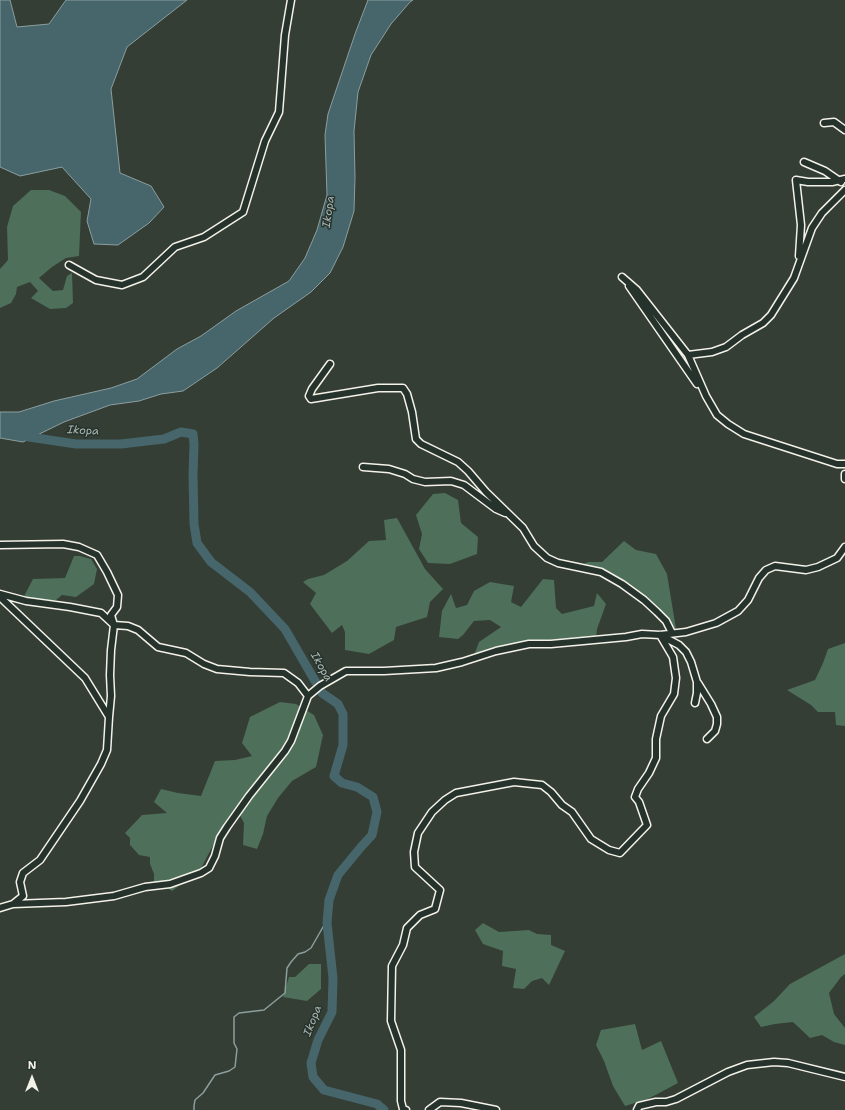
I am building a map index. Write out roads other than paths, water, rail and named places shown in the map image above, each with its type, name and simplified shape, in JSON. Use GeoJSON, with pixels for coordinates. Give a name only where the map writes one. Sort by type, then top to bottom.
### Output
{"type":"FeatureCollection","features":[{"type":"Feature","properties":{"kind":"street"},"geometry":{"type":"LineString","coordinates":[[69,265],[96,280],[122,285],[143,277],[175,247],[204,237],[244,212],[265,141],[279,112],[285,35],[291,0]]}},
{"type":"Feature","properties":{"kind":"street"},"geometry":{"type":"LineString","coordinates":[[824,123],[834,122],[845,130]]}},
{"type":"Feature","properties":{"kind":"street"},"geometry":{"type":"LineString","coordinates":[[804,162],[843,181]]}},
{"type":"Feature","properties":{"kind":"street"},"geometry":{"type":"LineString","coordinates":[[798,267],[801,225],[796,180],[808,182],[843,181]]}},
{"type":"Feature","properties":{"kind":"street"},"geometry":{"type":"LineString","coordinates":[[688,355],[712,352],[726,347],[742,335],[763,323],[771,315],[782,300],[794,278],[812,228],[822,213],[845,190]]}},
{"type":"Feature","properties":{"kind":"street"},"geometry":{"type":"LineString","coordinates":[[706,396],[688,355],[637,290],[622,277],[706,396],[717,415],[744,434],[837,464],[845,464]]}},
{"type":"Feature","properties":{"kind":"street"},"geometry":{"type":"LineString","coordinates":[[330,364],[312,389],[309,396],[311,399],[378,388],[404,388],[412,412],[416,439],[421,444],[458,462],[468,471],[509,516],[523,528],[534,546],[547,558],[558,563],[602,572],[644,600],[666,620],[672,633]]}},
{"type":"Feature","properties":{"kind":"street"},"geometry":{"type":"LineString","coordinates":[[363,466],[389,469],[405,474],[413,479],[425,482],[452,481],[464,485],[496,509],[509,516]]}},
{"type":"Feature","properties":{"kind":"street"},"geometry":{"type":"LineString","coordinates":[[845,474],[845,479]]}},
{"type":"Feature","properties":{"kind":"street"},"geometry":{"type":"LineString","coordinates":[[0,545],[63,544],[79,547],[97,555],[118,595],[117,607],[111,615],[114,625],[111,656],[111,696],[107,750],[101,764],[80,801],[40,860],[23,873],[20,882],[23,896],[13,904]]}},
{"type":"Feature","properties":{"kind":"street"},"geometry":{"type":"LineString","coordinates":[[0,908],[13,904],[66,902],[114,896],[145,887],[170,884],[201,873],[209,868],[215,856],[220,838],[227,827],[291,741],[308,696],[346,671],[384,671],[436,668],[462,662],[496,651],[529,644],[551,644],[642,634],[660,635],[686,632],[716,623],[738,611],[748,600],[759,578],[766,570],[776,566],[806,570],[818,567],[837,558],[845,547]]}},
{"type":"Feature","properties":{"kind":"street"},"geometry":{"type":"LineString","coordinates":[[0,594],[26,601],[101,613],[114,625],[128,626],[138,630],[158,647],[186,653],[204,664],[217,669],[284,673],[298,683],[308,696]]}},
{"type":"Feature","properties":{"kind":"street"},"geometry":{"type":"LineString","coordinates":[[0,597],[85,678],[109,717]]}},
{"type":"Feature","properties":{"kind":"street"},"geometry":{"type":"LineString","coordinates":[[660,635],[679,645],[686,652],[692,662],[697,682],[697,693],[694,703]]}},
{"type":"Feature","properties":{"kind":"street"},"geometry":{"type":"LineString","coordinates":[[406,1110],[404,1109],[401,1100],[401,1050],[391,1021],[392,966],[403,945],[407,928],[420,915],[435,909],[440,890],[415,867],[414,852],[418,833],[432,812],[445,800],[456,793],[514,782],[542,785],[552,792],[562,805],[572,812],[591,838],[609,850],[620,853],[647,825],[639,802],[635,796],[656,758],[656,739],[661,716],[674,694],[676,678],[673,657],[660,635]]}},
{"type":"Feature","properties":{"kind":"street"},"geometry":{"type":"LineString","coordinates":[[697,682],[711,704],[717,717],[715,731],[707,739]]}},
{"type":"Feature","properties":{"kind":"street"},"geometry":{"type":"LineString","coordinates":[[637,1110],[639,1106],[676,1099],[728,1072],[747,1065],[774,1062],[788,1063],[845,1077]]}},
{"type":"Feature","properties":{"kind":"street"},"geometry":{"type":"LineString","coordinates":[[429,1110],[440,1102],[461,1103],[496,1110]]}},
{"type":"Feature","properties":{"kind":"water"},"geometry":{"type":"Polygon","coordinates":[[[0,0],[10,0],[17,27],[49,24],[66,0],[187,0],[127,47],[111,89],[120,173],[151,186],[164,207],[149,223],[118,245],[94,244],[87,221],[91,199],[62,167],[20,176],[0,167],[0,0]]]}},
{"type":"Feature","properties":{"kind":"water"},"geometry":{"type":"Polygon","coordinates":[[[368,0],[413,0],[391,24],[371,55],[358,92],[354,131],[354,211],[343,247],[330,273],[311,292],[274,318],[217,368],[183,391],[161,394],[139,401],[110,405],[64,422],[23,442],[0,438],[0,412],[19,412],[54,401],[111,388],[137,379],[177,349],[201,336],[236,311],[289,281],[305,258],[317,230],[327,195],[325,135],[328,114],[368,0]]]}},
{"type":"Feature","properties":{"kind":"waterway","name":"Ikopa"},"geometry":{"type":"LineString","coordinates":[[21,434],[29,437],[76,444],[121,444],[164,439],[181,432],[193,434],[194,524],[197,543],[211,562],[250,592],[285,629],[322,693],[338,704],[343,714],[343,745],[334,776],[342,783],[357,787],[373,797],[377,812],[372,835],[338,875],[329,900],[327,923],[333,978],[332,1012],[318,1040],[311,1063],[313,1077],[324,1090],[377,1104],[384,1110]]}},
{"type":"Feature","properties":{"kind":"waterway"},"geometry":{"type":"LineString","coordinates":[[194,1110],[195,1100],[203,1093],[215,1075],[229,1071],[235,1067],[237,1049],[234,1043],[234,1017],[239,1013],[264,1010],[285,993],[287,968],[298,954],[311,948],[323,927],[327,923]]}}]}
